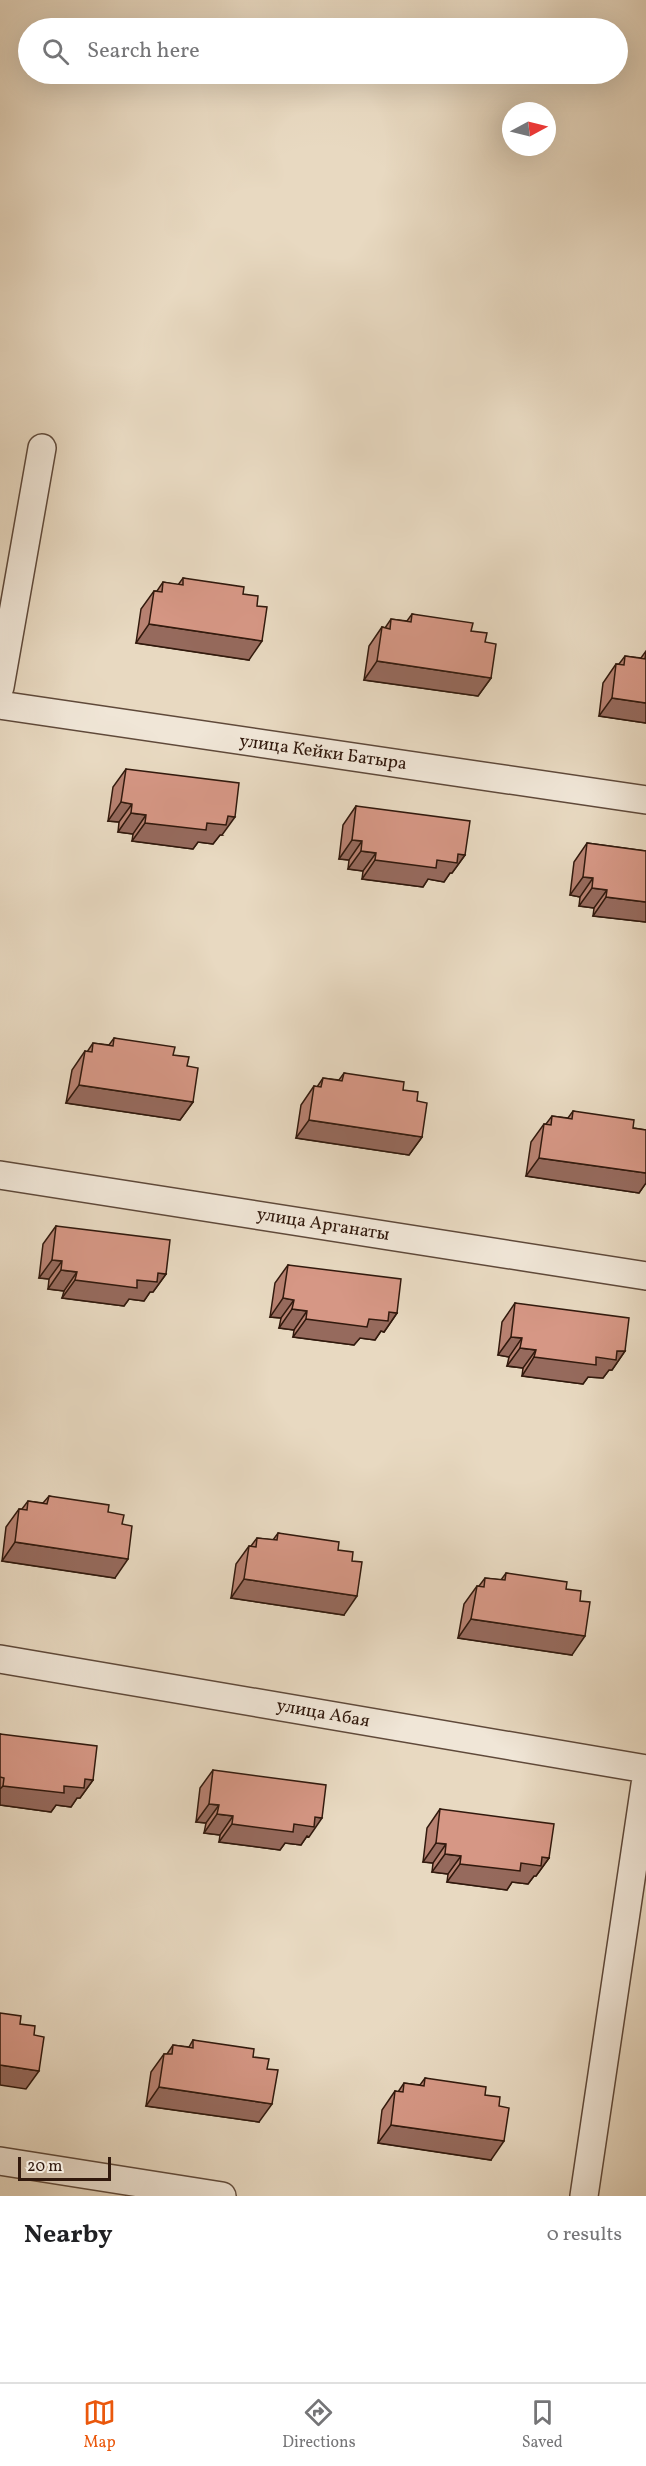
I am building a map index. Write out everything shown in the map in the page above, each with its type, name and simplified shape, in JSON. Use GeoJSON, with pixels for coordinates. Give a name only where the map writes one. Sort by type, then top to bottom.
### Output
{"type":"FeatureCollection","features":[{"type":"Feature","properties":{"kind":"street"},"geometry":{"type":"LineString","coordinates":[[0,687],[42,448]]}},
{"type":"Feature","properties":{"kind":"street","name":"улица Кейки Батыра"},"geometry":{"type":"LineString","coordinates":[[0,705],[646,800]]}},
{"type":"Feature","properties":{"kind":"street","name":"улица Арганаты"},"geometry":{"type":"LineString","coordinates":[[0,1175],[646,1276]]}},
{"type":"Feature","properties":{"kind":"street","name":"улица Абая"},"geometry":{"type":"LineString","coordinates":[[0,1659],[646,1769]]}},
{"type":"Feature","properties":{"kind":"street"},"geometry":{"type":"LineString","coordinates":[[584,2196],[646,1778]]}},
{"type":"Feature","properties":{"kind":"street"},"geometry":{"type":"LineString","coordinates":[[0,2161],[222,2196]]}},
{"type":"Feature","properties":{"kind":"building"},"geometry":{"type":"Polygon","coordinates":[[[183,578],[244,587],[243,594],[258,596],[257,606],[267,607],[262,641],[149,624],[154,591],[162,592],[163,582],[183,585],[183,578]]]}},
{"type":"Feature","properties":{"kind":"building"},"geometry":{"type":"Polygon","coordinates":[[[412,614],[473,623],[471,631],[487,633],[485,642],[496,644],[491,678],[377,661],[382,627],[390,629],[391,619],[411,622],[412,614]]]}},
{"type":"Feature","properties":{"kind":"building"},"geometry":{"type":"Polygon","coordinates":[[[646,651],[646,703],[612,698],[616,664],[624,665],[625,656],[645,659],[646,651]]]}},
{"type":"Feature","properties":{"kind":"building"},"geometry":{"type":"Polygon","coordinates":[[[126,769],[239,783],[235,817],[228,816],[226,825],[207,823],[206,830],[145,823],[146,815],[131,813],[132,804],[121,802],[126,769]]]}},
{"type":"Feature","properties":{"kind":"building"},"geometry":{"type":"Polygon","coordinates":[[[356,806],[470,821],[465,855],[458,854],[457,863],[437,860],[436,868],[375,860],[376,853],[361,851],[362,841],[352,840],[356,806]]]}},
{"type":"Feature","properties":{"kind":"building"},"geometry":{"type":"Polygon","coordinates":[[[587,843],[646,851],[646,902],[606,897],[607,890],[592,888],[593,878],[583,877],[587,843]]]}},
{"type":"Feature","properties":{"kind":"building"},"geometry":{"type":"Polygon","coordinates":[[[114,1038],[175,1047],[173,1055],[189,1057],[187,1066],[198,1068],[193,1102],[79,1085],[85,1051],[92,1052],[93,1043],[113,1046],[114,1038]]]}},
{"type":"Feature","properties":{"kind":"building"},"geometry":{"type":"Polygon","coordinates":[[[344,1073],[404,1082],[403,1090],[418,1092],[417,1101],[427,1103],[422,1137],[309,1120],[314,1086],[321,1087],[323,1078],[342,1081],[344,1073]]]}},
{"type":"Feature","properties":{"kind":"building"},"geometry":{"type":"Polygon","coordinates":[[[573,1111],[634,1120],[633,1128],[646,1130],[646,1173],[539,1158],[544,1124],[551,1125],[552,1116],[572,1119],[573,1111]]]}},
{"type":"Feature","properties":{"kind":"building"},"geometry":{"type":"Polygon","coordinates":[[[56,1226],[170,1240],[166,1274],[158,1273],[157,1282],[137,1280],[137,1288],[75,1280],[77,1272],[61,1270],[62,1261],[52,1260],[56,1226]]]}},
{"type":"Feature","properties":{"kind":"building"},"geometry":{"type":"Polygon","coordinates":[[[288,1265],[401,1279],[397,1313],[389,1312],[388,1321],[369,1319],[367,1327],[306,1319],[307,1311],[292,1309],[294,1300],[283,1298],[288,1265]]]}},
{"type":"Feature","properties":{"kind":"building"},"geometry":{"type":"Polygon","coordinates":[[[515,1303],[629,1318],[625,1351],[617,1351],[616,1360],[596,1357],[596,1365],[534,1357],[536,1350],[520,1348],[522,1338],[511,1337],[515,1303]]]}},
{"type":"Feature","properties":{"kind":"building"},"geometry":{"type":"Polygon","coordinates":[[[49,1496],[109,1505],[108,1512],[124,1515],[122,1524],[132,1526],[128,1559],[15,1542],[19,1509],[27,1510],[28,1501],[47,1504],[49,1496]]]}},
{"type":"Feature","properties":{"kind":"building"},"geometry":{"type":"Polygon","coordinates":[[[278,1533],[339,1542],[338,1550],[353,1552],[352,1561],[362,1562],[357,1596],[244,1579],[249,1546],[256,1547],[257,1538],[277,1540],[278,1533]]]}},
{"type":"Feature","properties":{"kind":"building"},"geometry":{"type":"Polygon","coordinates":[[[506,1573],[567,1582],[566,1589],[581,1591],[580,1601],[590,1602],[585,1636],[471,1619],[477,1586],[484,1587],[485,1578],[505,1580],[506,1573]]]}},
{"type":"Feature","properties":{"kind":"building"},"geometry":{"type":"Polygon","coordinates":[[[0,1734],[97,1746],[93,1780],[85,1779],[84,1788],[64,1786],[64,1793],[3,1786],[4,1778],[0,1777],[0,1734]]]}},
{"type":"Feature","properties":{"kind":"building"},"geometry":{"type":"Polygon","coordinates":[[[213,1770],[326,1785],[322,1818],[315,1817],[314,1827],[294,1824],[293,1832],[232,1824],[233,1816],[217,1814],[219,1805],[209,1804],[213,1770]]]}},
{"type":"Feature","properties":{"kind":"building"},"geometry":{"type":"Polygon","coordinates":[[[440,1809],[554,1824],[549,1858],[542,1857],[541,1866],[521,1863],[520,1871],[460,1864],[461,1856],[445,1854],[446,1844],[436,1843],[440,1809]]]}},
{"type":"Feature","properties":{"kind":"building"},"geometry":{"type":"Polygon","coordinates":[[[0,2013],[21,2016],[20,2024],[35,2026],[34,2035],[44,2037],[39,2071],[0,2065],[0,2013]]]}},
{"type":"Feature","properties":{"kind":"building"},"geometry":{"type":"Polygon","coordinates":[[[193,2040],[254,2049],[253,2057],[269,2059],[267,2069],[278,2070],[272,2104],[159,2087],[164,2054],[172,2054],[173,2045],[193,2048],[193,2040]]]}},
{"type":"Feature","properties":{"kind":"building"},"geometry":{"type":"Polygon","coordinates":[[[425,2078],[486,2087],[485,2095],[500,2097],[499,2106],[509,2108],[504,2141],[391,2125],[395,2091],[403,2092],[404,2083],[424,2086],[425,2078]]]}}]}
